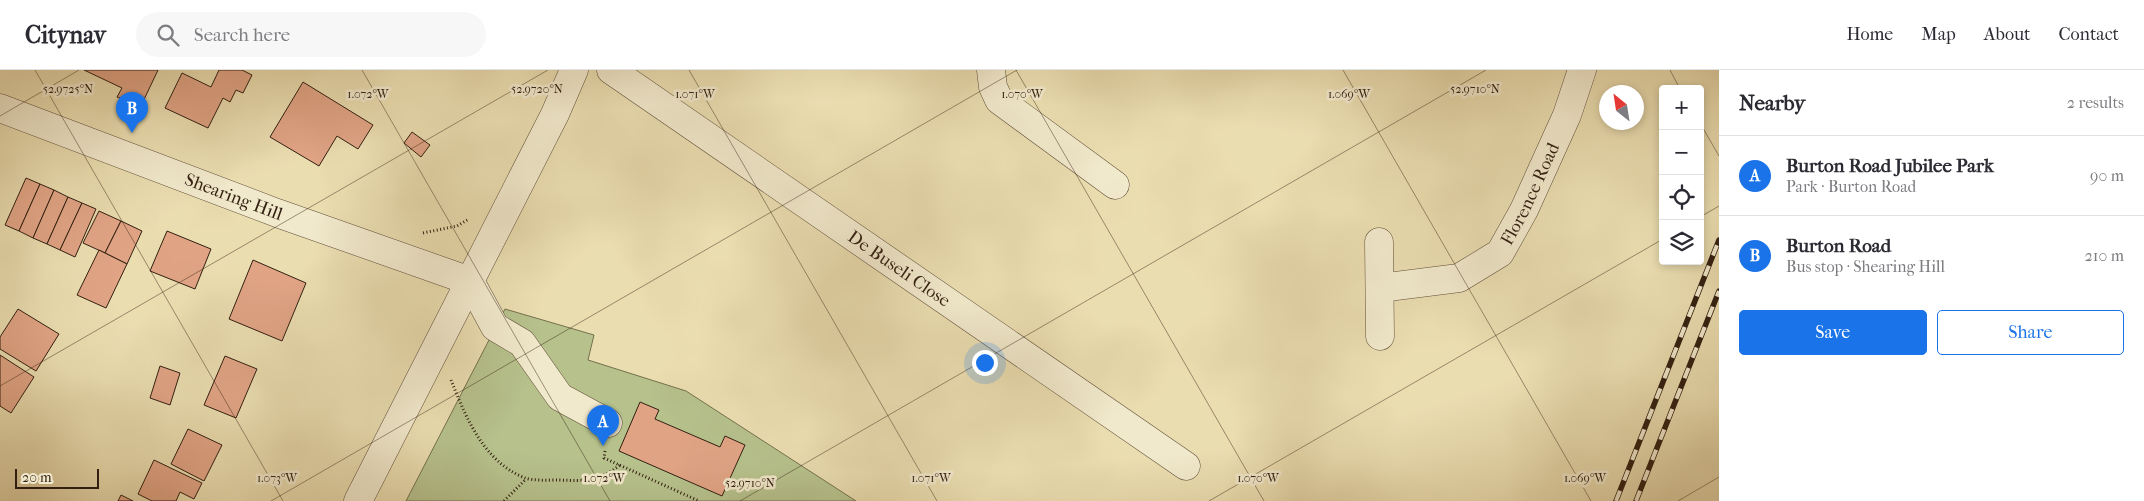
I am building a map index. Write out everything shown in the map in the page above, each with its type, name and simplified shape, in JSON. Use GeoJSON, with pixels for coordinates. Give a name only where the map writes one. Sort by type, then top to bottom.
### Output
{"type":"FeatureCollection","features":[{"type":"Feature","properties":{"kind":"street"},"geometry":{"type":"LineString","coordinates":[[358,501],[555,114],[574,70]]}},
{"type":"Feature","properties":{"kind":"street","name":"De Buseli Close"},"geometry":{"type":"LineString","coordinates":[[611,70],[1186,466]]}},
{"type":"Feature","properties":{"kind":"street"},"geometry":{"type":"LineString","coordinates":[[991,70],[993,87],[999,100],[1115,185]]}},
{"type":"Feature","properties":{"kind":"street","name":"Florence Road"},"geometry":{"type":"LineString","coordinates":[[1380,288],[1459,278],[1500,253],[1524,210],[1567,115],[1582,70]]}},
{"type":"Feature","properties":{"kind":"street","name":"Shearing Hill"},"geometry":{"type":"LineString","coordinates":[[0,108],[276,213],[470,280]]}},
{"type":"Feature","properties":{"kind":"street"},"geometry":{"type":"LineString","coordinates":[[1379,242],[1380,336]]}},
{"type":"Feature","properties":{"kind":"street"},"geometry":{"type":"LineString","coordinates":[[470,280],[495,327],[522,343],[560,396],[608,423]]}},
{"type":"Feature","properties":{"kind":"path"},"geometry":{"type":"LineString","coordinates":[[437,344],[467,420],[497,462],[526,478],[582,481],[603,478],[620,465]]}},
{"type":"Feature","properties":{"kind":"path"},"geometry":{"type":"LineString","coordinates":[[604,458],[699,501]]}},
{"type":"Feature","properties":{"kind":"path"},"geometry":{"type":"LineString","coordinates":[[504,501],[526,478]]}},
{"type":"Feature","properties":{"kind":"green space"},"geometry":{"type":"Polygon","coordinates":[[[505,309],[594,335],[588,360],[686,391],[856,501],[406,501],[505,309]]]}},
{"type":"Feature","properties":{"kind":"building"},"geometry":{"type":"Polygon","coordinates":[[[84,70],[158,70],[140,108],[133,110],[130,107],[130,102],[117,97],[122,88],[84,70]]]}},
{"type":"Feature","properties":{"kind":"building"},"geometry":{"type":"Polygon","coordinates":[[[219,70],[242,70],[252,75],[243,93],[236,90],[230,102],[223,98],[208,128],[165,108],[182,73],[211,87],[219,70]]]}},
{"type":"Feature","properties":{"kind":"building"},"geometry":{"type":"Polygon","coordinates":[[[303,82],[373,125],[358,149],[337,136],[319,166],[270,137],[303,82]]]}},
{"type":"Feature","properties":{"kind":"building"},"geometry":{"type":"Polygon","coordinates":[[[412,132],[430,145],[421,157],[404,143],[412,132]]]}},
{"type":"Feature","properties":{"kind":"building"},"geometry":{"type":"Polygon","coordinates":[[[26,178],[40,184],[19,231],[5,225],[26,178]]]}},
{"type":"Feature","properties":{"kind":"building"},"geometry":{"type":"Polygon","coordinates":[[[40,184],[54,190],[33,238],[19,231],[40,184]]]}},
{"type":"Feature","properties":{"kind":"building"},"geometry":{"type":"Polygon","coordinates":[[[54,190],[68,197],[47,244],[33,238],[54,190]]]}},
{"type":"Feature","properties":{"kind":"building"},"geometry":{"type":"Polygon","coordinates":[[[68,197],[82,203],[60,250],[47,244],[68,197]]]}},
{"type":"Feature","properties":{"kind":"building"},"geometry":{"type":"Polygon","coordinates":[[[82,203],[96,209],[75,257],[60,250],[82,203]]]}},
{"type":"Feature","properties":{"kind":"building"},"geometry":{"type":"Polygon","coordinates":[[[99,211],[121,221],[105,253],[83,243],[99,211]]]}},
{"type":"Feature","properties":{"kind":"building"},"geometry":{"type":"Polygon","coordinates":[[[121,221],[142,231],[127,264],[105,253],[121,221]]]}},
{"type":"Feature","properties":{"kind":"building"},"geometry":{"type":"Polygon","coordinates":[[[167,231],[211,249],[195,289],[150,271],[167,231]]]}},
{"type":"Feature","properties":{"kind":"building"},"geometry":{"type":"Polygon","coordinates":[[[99,250],[127,264],[106,308],[77,295],[99,250]]]}},
{"type":"Feature","properties":{"kind":"building"},"geometry":{"type":"Polygon","coordinates":[[[253,260],[306,283],[282,341],[229,319],[253,260]]]}},
{"type":"Feature","properties":{"kind":"building"},"geometry":{"type":"Polygon","coordinates":[[[18,309],[59,334],[36,371],[0,349],[0,337],[18,309]]]}},
{"type":"Feature","properties":{"kind":"building"},"geometry":{"type":"Polygon","coordinates":[[[0,355],[34,377],[11,413],[0,406],[0,355]]]}},
{"type":"Feature","properties":{"kind":"building"},"geometry":{"type":"Polygon","coordinates":[[[225,356],[257,369],[236,418],[204,405],[225,356]]]}},
{"type":"Feature","properties":{"kind":"building"},"geometry":{"type":"Polygon","coordinates":[[[160,366],[180,373],[170,405],[150,398],[160,366]]]}},
{"type":"Feature","properties":{"kind":"building"},"geometry":{"type":"Polygon","coordinates":[[[640,402],[659,410],[655,419],[720,447],[725,436],[745,445],[722,496],[619,451],[640,402]]]}},
{"type":"Feature","properties":{"kind":"building"},"geometry":{"type":"Polygon","coordinates":[[[188,429],[222,445],[204,481],[171,464],[188,429]]]}},
{"type":"Feature","properties":{"kind":"building"},"geometry":{"type":"Polygon","coordinates":[[[154,460],[202,483],[194,499],[180,492],[176,501],[152,501],[138,494],[154,460]]]}},
{"type":"Feature","properties":{"kind":"building"},"geometry":{"type":"Polygon","coordinates":[[[121,495],[133,501],[118,501],[121,495]]]}},
{"type":"Feature","properties":{"kind":"railway"},"geometry":{"type":"LineString","coordinates":[[1616,501],[1719,240]]}},
{"type":"Feature","properties":{"kind":"railway"},"geometry":{"type":"LineString","coordinates":[[1636,501],[1719,291]]}},
{"type":"Feature","properties":{"kind":"place","name":"Burton Road"},"geometry":{"type":"Point","coordinates":[132,133]}},
{"type":"Feature","properties":{"kind":"place","name":"Burton Road Jubilee Park"},"geometry":{"type":"Point","coordinates":[603,446]}}]}
